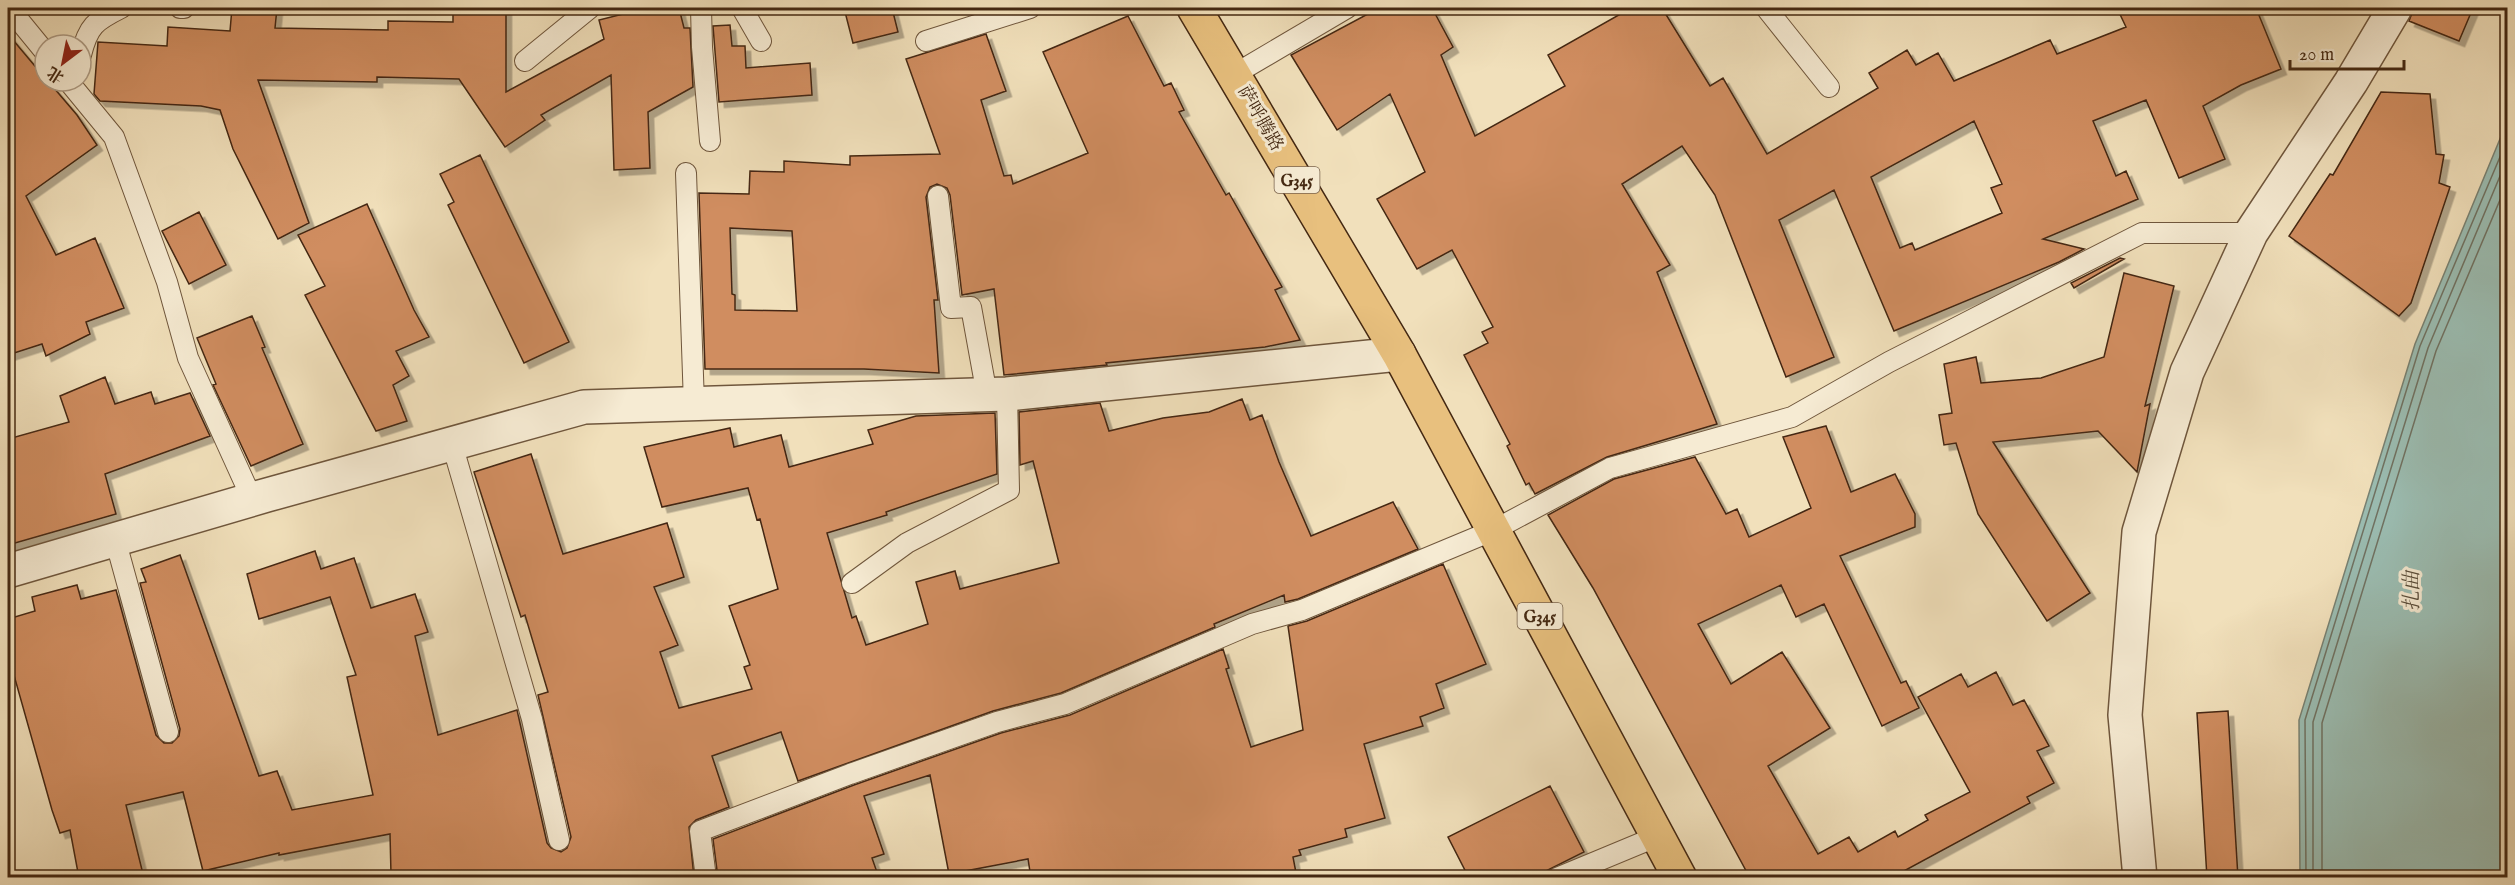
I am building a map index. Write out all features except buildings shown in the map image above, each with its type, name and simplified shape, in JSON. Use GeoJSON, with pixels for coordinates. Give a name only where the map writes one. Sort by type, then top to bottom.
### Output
{"type":"FeatureCollection","features":[{"type":"Feature","properties":{"kind":"highway","name":"萨呼腾路"},"geometry":{"type":"LineString","coordinates":[[1194,8],[1399,354]]}},
{"type":"Feature","properties":{"kind":"highway","name":"G345"},"geometry":{"type":"LineString","coordinates":[[1399,354],[1680,878]]}},
{"type":"Feature","properties":{"kind":"street"},"geometry":{"type":"LineString","coordinates":[[2140,878],[2125,715],[2139,532],[2187,372],[2251,233],[2351,82],[2395,8]]}},
{"type":"Feature","properties":{"kind":"street"},"geometry":{"type":"LineString","coordinates":[[8,571],[252,499],[584,407],[997,394],[1399,354]]}},
{"type":"Feature","properties":{"kind":"lane"},"geometry":{"type":"LineString","coordinates":[[9,8],[26,16],[35,33]]}},
{"type":"Feature","properties":{"kind":"lane"},"geometry":{"type":"LineString","coordinates":[[89,33],[96,20],[121,8]]}},
{"type":"Feature","properties":{"kind":"lane"},"geometry":{"type":"LineString","coordinates":[[525,61],[590,8]]}},
{"type":"Feature","properties":{"kind":"lane"},"geometry":{"type":"LineString","coordinates":[[701,8],[710,141]]}},
{"type":"Feature","properties":{"kind":"lane"},"geometry":{"type":"LineString","coordinates":[[742,8],[761,41]]}},
{"type":"Feature","properties":{"kind":"lane"},"geometry":{"type":"LineString","coordinates":[[926,41],[1030,8]]}},
{"type":"Feature","properties":{"kind":"lane"},"geometry":{"type":"LineString","coordinates":[[1235,74],[1347,8]]}},
{"type":"Feature","properties":{"kind":"lane"},"geometry":{"type":"LineString","coordinates":[[1766,8],[1829,87]]}},
{"type":"Feature","properties":{"kind":"lane"},"geometry":{"type":"LineString","coordinates":[[80,93],[114,137],[167,282],[188,358],[252,499]]}},
{"type":"Feature","properties":{"kind":"lane"},"geometry":{"type":"LineString","coordinates":[[686,172],[694,404]]}},
{"type":"Feature","properties":{"kind":"lane"},"geometry":{"type":"LineString","coordinates":[[852,583],[907,543],[1009,490],[997,394],[971,307],[951,308],[938,196]]}},
{"type":"Feature","properties":{"kind":"lane"},"geometry":{"type":"LineString","coordinates":[[706,878],[700,831],[850,774],[997,722],[1065,704],[1252,624],[1302,610],[1494,530],[1610,468],[1792,417],[1889,362],[2142,233],[2251,233]]}},
{"type":"Feature","properties":{"kind":"lane"},"geometry":{"type":"LineString","coordinates":[[452,444],[532,719],[559,840]]}},
{"type":"Feature","properties":{"kind":"lane"},"geometry":{"type":"LineString","coordinates":[[115,539],[168,732]]}},
{"type":"Feature","properties":{"kind":"lane"},"geometry":{"type":"LineString","coordinates":[[1557,878],[1658,836]]}},
{"type":"Feature","properties":{"kind":"water","name":"扎曲"},"geometry":{"type":"Polygon","coordinates":[[[2507,122],[2507,877],[2300,877],[2299,720],[2415,344],[2507,122]]]}}]}
